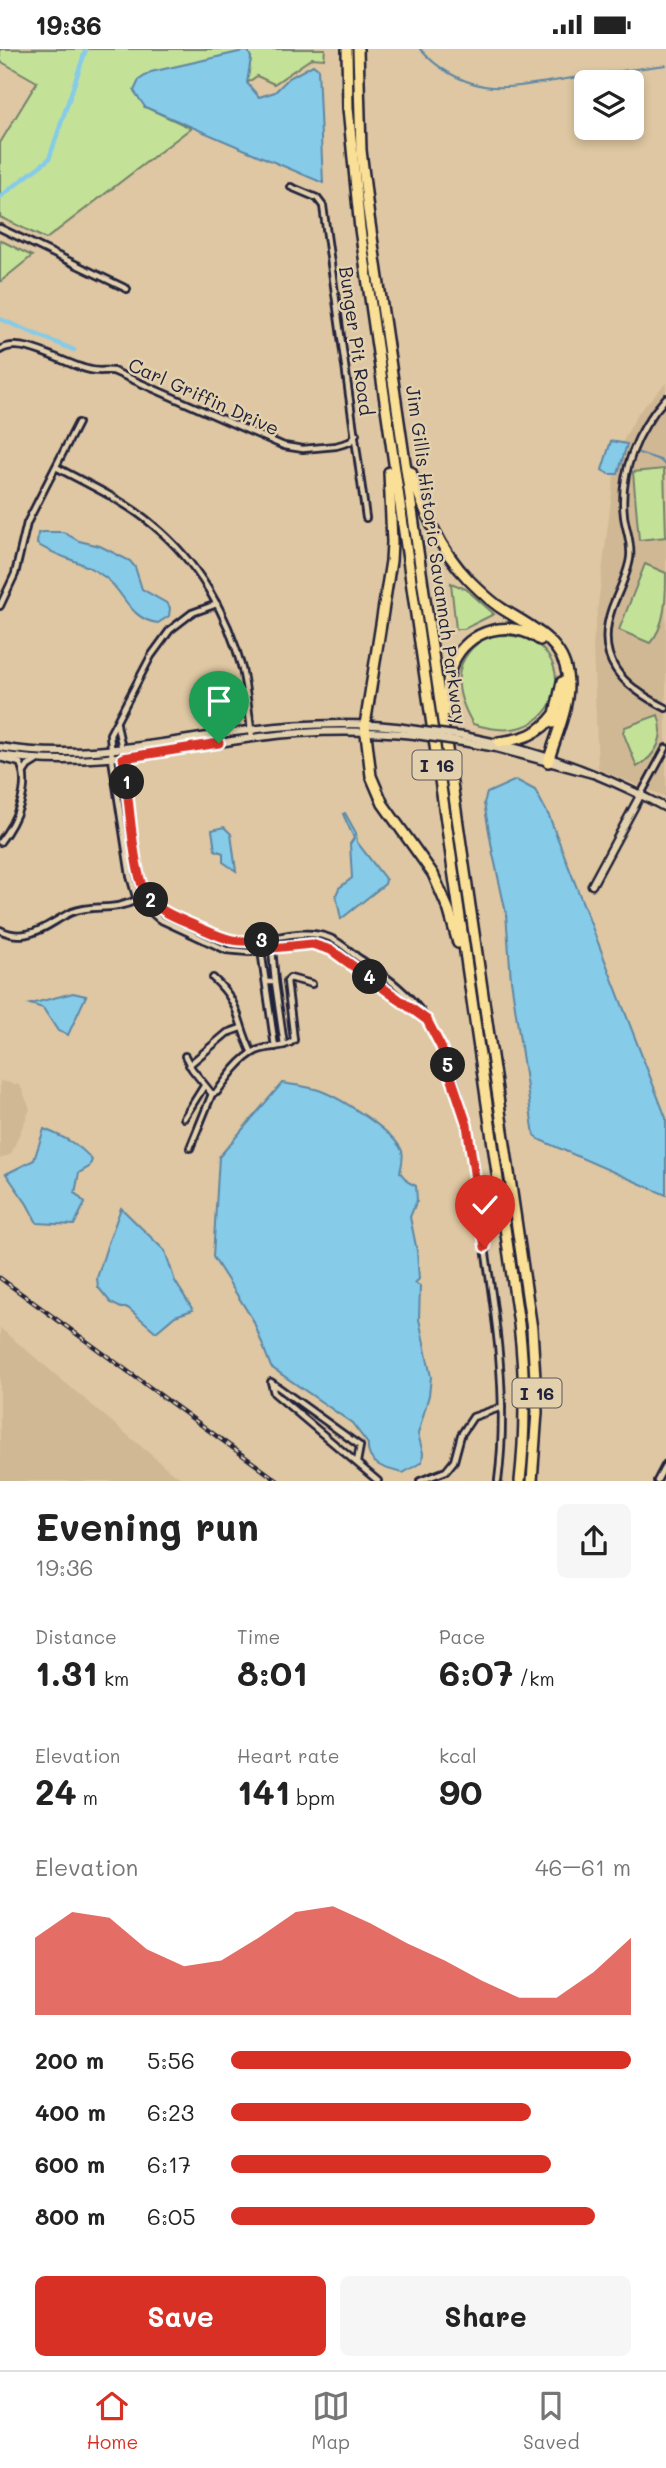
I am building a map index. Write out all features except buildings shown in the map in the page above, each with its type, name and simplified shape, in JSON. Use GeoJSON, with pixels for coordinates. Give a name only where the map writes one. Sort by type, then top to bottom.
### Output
{"type":"FeatureCollection","features":[{"type":"Feature","properties":{"kind":"highway","name":"Jim Gillis Historic Savannah Parkway"},"geometry":{"type":"LineString","coordinates":[[346,49],[353,167],[524,1371],[524,1445],[520,1481]]}},
{"type":"Feature","properties":{"kind":"highway","name":"Jim Gillis Historic Savannah Parkway"},"geometry":{"type":"LineString","coordinates":[[358,49],[361,150],[536,1360],[537,1412],[532,1481]]}},
{"type":"Feature","properties":{"kind":"highway"},"geometry":{"type":"LineString","coordinates":[[389,433],[393,542],[365,729],[371,776],[383,804],[424,859],[442,892],[468,982]]}},
{"type":"Feature","properties":{"kind":"highway"},"geometry":{"type":"LineString","coordinates":[[402,441],[425,511],[437,538],[454,563],[487,597],[550,641],[563,660],[568,676],[567,696],[546,758]]}},
{"type":"Feature","properties":{"kind":"highway"},"geometry":{"type":"LineString","coordinates":[[444,727],[452,664],[465,644],[484,632],[496,629],[524,631],[545,644],[559,664],[562,688],[546,758]]}},
{"type":"Feature","properties":{"kind":"highway"},"geometry":{"type":"LineString","coordinates":[[499,743],[523,739],[536,733],[554,715],[560,701]]}},
{"type":"Feature","properties":{"kind":"main road"},"geometry":{"type":"LineString","coordinates":[[0,747],[65,753],[111,750],[311,726],[416,733],[499,743],[595,775],[641,794],[666,808]]}},
{"type":"Feature","properties":{"kind":"main road"},"geometry":{"type":"LineString","coordinates":[[0,757],[66,762],[123,758],[252,734]]}},
{"type":"Feature","properties":{"kind":"main road"},"geometry":{"type":"LineString","coordinates":[[464,739],[546,758]]}},
{"type":"Feature","properties":{"kind":"main road"},"geometry":{"type":"LineString","coordinates":[[592,885],[641,794]]}},
{"type":"Feature","properties":{"kind":"street","name":"Bunger Pit Road"},"geometry":{"type":"LineString","coordinates":[[291,187],[317,198],[323,206],[366,518]]}},
{"type":"Feature","properties":{"kind":"street"},"geometry":{"type":"LineString","coordinates":[[0,227],[127,289]]}},
{"type":"Feature","properties":{"kind":"street","name":"Carl Griffin Drive"},"geometry":{"type":"LineString","coordinates":[[0,350],[6,346],[20,345],[88,370],[113,371],[293,449],[337,446],[350,442],[356,434]]}},
{"type":"Feature","properties":{"kind":"street"},"geometry":{"type":"LineString","coordinates":[[666,398],[642,432],[632,453],[625,479],[624,518],[631,539],[630,561],[607,622],[605,642],[620,678],[644,697],[666,708]]}},
{"type":"Feature","properties":{"kind":"street"},"geometry":{"type":"LineString","coordinates":[[0,606],[15,574],[27,523],[78,423]]}},
{"type":"Feature","properties":{"kind":"street"},"geometry":{"type":"LineString","coordinates":[[56,467],[117,500],[152,524],[188,560],[217,604],[232,636],[241,667],[252,734]]}},
{"type":"Feature","properties":{"kind":"street"},"geometry":{"type":"LineString","coordinates":[[217,604],[192,613],[170,630],[151,656],[110,734],[111,759],[130,876],[137,900],[159,919],[212,944],[238,951],[312,944],[331,950],[427,1020]]}},
{"type":"Feature","properties":{"kind":"street"},"geometry":{"type":"LineString","coordinates":[[117,724],[139,874],[147,895],[164,911],[229,940],[246,942],[299,934],[330,938],[415,1003],[441,1047],[467,1125],[494,1309],[500,1355],[502,1407],[498,1481]]}},
{"type":"Feature","properties":{"kind":"street"},"geometry":{"type":"LineString","coordinates":[[641,794],[666,748]]}},
{"type":"Feature","properties":{"kind":"street"},"geometry":{"type":"LineString","coordinates":[[0,757],[17,761],[24,772]]}},
{"type":"Feature","properties":{"kind":"street"},"geometry":{"type":"LineString","coordinates":[[0,842],[22,797],[24,772],[36,761]]}},
{"type":"Feature","properties":{"kind":"street"},"geometry":{"type":"LineString","coordinates":[[0,930],[8,934],[26,935],[85,908],[113,907],[147,895]]}},
{"type":"Feature","properties":{"kind":"street"},"geometry":{"type":"LineString","coordinates":[[265,940],[272,948],[284,1045]]}},
{"type":"Feature","properties":{"kind":"street"},"geometry":{"type":"LineString","coordinates":[[265,940],[261,950],[275,1047]]}},
{"type":"Feature","properties":{"kind":"street"},"geometry":{"type":"LineString","coordinates":[[213,978],[239,1012],[241,1028],[252,1053]]}},
{"type":"Feature","properties":{"kind":"street"},"geometry":{"type":"LineString","coordinates":[[190,1148],[212,1094],[217,1092],[252,1053],[289,1044],[293,1040],[287,981],[290,978],[312,984]]}},
{"type":"Feature","properties":{"kind":"street"},"geometry":{"type":"LineString","coordinates":[[266,982],[275,982]]}},
{"type":"Feature","properties":{"kind":"street"},"geometry":{"type":"LineString","coordinates":[[189,1065],[227,1033],[241,1028]]}},
{"type":"Feature","properties":{"kind":"street"},"geometry":{"type":"LineString","coordinates":[[185,1056],[212,1094]]}},
{"type":"Feature","properties":{"kind":"street"},"geometry":{"type":"LineString","coordinates":[[184,1118],[204,1086]]}},
{"type":"Feature","properties":{"kind":"street"},"geometry":{"type":"LineString","coordinates":[[357,1462],[360,1446],[271,1382],[274,1394],[377,1481]]}},
{"type":"Feature","properties":{"kind":"street"},"geometry":{"type":"LineString","coordinates":[[420,1481],[446,1471],[454,1461],[461,1435],[473,1417],[502,1407]]}},
{"type":"Feature","properties":{"kind":"street"},"geometry":{"type":"LineString","coordinates":[[657,1481],[666,1464]]}},
{"type":"Feature","properties":{"kind":"shaded area"},"geometry":{"type":"Polygon","coordinates":[[[666,383],[666,797],[598,769],[593,645],[617,452],[638,413],[666,383]]]}},
{"type":"Feature","properties":{"kind":"shaded area"},"geometry":{"type":"Polygon","coordinates":[[[0,1081],[20,1085],[30,1109],[11,1154],[0,1159],[0,1081]]]}},
{"type":"Feature","properties":{"kind":"shaded area"},"geometry":{"type":"Polygon","coordinates":[[[0,1328],[168,1469],[185,1481],[0,1481],[0,1328]]]}},
{"type":"Feature","properties":{"kind":"green space"},"geometry":{"type":"Polygon","coordinates":[[[0,49],[325,49],[324,59],[312,58],[274,84],[257,76],[247,83],[251,58],[145,107],[191,128],[46,239],[0,217],[0,143],[37,82],[0,61],[0,49]]]}},
{"type":"Feature","properties":{"kind":"green space"},"geometry":{"type":"Polygon","coordinates":[[[0,240],[32,256],[0,282],[0,240]]]}},
{"type":"Feature","properties":{"kind":"green space"},"geometry":{"type":"Polygon","coordinates":[[[664,469],[666,537],[639,540],[633,472],[664,469]]]}},
{"type":"Feature","properties":{"kind":"green space"},"geometry":{"type":"Polygon","coordinates":[[[645,564],[666,573],[662,619],[650,643],[619,630],[645,564]]]}},
{"type":"Feature","properties":{"kind":"green space"},"geometry":{"type":"Polygon","coordinates":[[[451,583],[466,589],[494,614],[464,629],[456,629],[451,583]]]}},
{"type":"Feature","properties":{"kind":"green space"},"geometry":{"type":"Polygon","coordinates":[[[490,635],[527,639],[548,655],[554,666],[556,679],[551,703],[544,713],[522,727],[497,729],[473,724],[466,711],[459,687],[462,664],[468,653],[490,635]]]}},
{"type":"Feature","properties":{"kind":"green space"},"geometry":{"type":"Polygon","coordinates":[[[658,715],[661,731],[658,745],[650,757],[637,767],[623,732],[625,727],[658,715]]]}},
{"type":"Feature","properties":{"kind":"water"},"geometry":{"type":"Polygon","coordinates":[[[248,50],[251,58],[247,83],[259,97],[275,92],[289,78],[313,65],[318,69],[323,183],[145,107],[134,91],[139,80],[151,72],[248,50]]]}},
{"type":"Feature","properties":{"kind":"water"},"geometry":{"type":"Polygon","coordinates":[[[611,441],[627,444],[618,474],[609,474],[602,470],[611,441]]]}},
{"type":"Feature","properties":{"kind":"water"},"geometry":{"type":"Polygon","coordinates":[[[63,532],[130,561],[135,567],[142,589],[168,604],[169,616],[158,623],[141,617],[98,572],[37,544],[38,533],[63,532]]]}},
{"type":"Feature","properties":{"kind":"water"},"geometry":{"type":"Polygon","coordinates":[[[516,780],[535,790],[549,816],[666,1118],[666,1195],[534,1135],[511,980],[506,913],[484,803],[487,793],[516,780]]]}},
{"type":"Feature","properties":{"kind":"water"},"geometry":{"type":"Polygon","coordinates":[[[345,813],[356,833],[357,842],[386,880],[385,884],[341,919],[336,895],[339,888],[352,878],[350,844],[354,838],[343,814],[345,813]]]}},
{"type":"Feature","properties":{"kind":"water"},"geometry":{"type":"Polygon","coordinates":[[[224,827],[231,834],[236,871],[223,862],[223,853],[215,850],[212,830],[224,827]]]}},
{"type":"Feature","properties":{"kind":"water"},"geometry":{"type":"Polygon","coordinates":[[[73,993],[86,996],[68,1035],[58,1031],[43,1008],[30,1004],[73,993]]]}},
{"type":"Feature","properties":{"kind":"water"},"geometry":{"type":"Polygon","coordinates":[[[282,1083],[324,1092],[376,1124],[397,1143],[403,1154],[400,1172],[408,1182],[416,1186],[417,1200],[410,1217],[417,1251],[419,1279],[415,1283],[420,1286],[419,1319],[431,1377],[418,1434],[423,1453],[422,1462],[403,1473],[373,1461],[368,1444],[352,1423],[271,1367],[253,1320],[213,1257],[219,1157],[282,1083]]]}},
{"type":"Feature","properties":{"kind":"water"},"geometry":{"type":"Polygon","coordinates":[[[44,1129],[76,1145],[92,1160],[89,1167],[79,1173],[75,1193],[85,1203],[74,1225],[37,1223],[6,1174],[34,1160],[44,1129]]]}},
{"type":"Feature","properties":{"kind":"water"},"geometry":{"type":"Polygon","coordinates":[[[121,1208],[165,1251],[175,1281],[193,1310],[175,1316],[156,1332],[128,1308],[111,1303],[98,1287],[97,1278],[121,1208]]]}},
{"type":"Feature","properties":{"kind":"waterway"},"geometry":{"type":"LineString","coordinates":[[0,197],[49,159],[86,49]]}},
{"type":"Feature","properties":{"kind":"waterway"},"geometry":{"type":"LineString","coordinates":[[420,49],[441,68],[457,77],[492,87],[519,86],[666,65]]}},
{"type":"Feature","properties":{"kind":"waterway"},"geometry":{"type":"LineString","coordinates":[[0,319],[74,350]]}},
{"type":"Feature","properties":{"kind":"waterway"},"geometry":{"type":"LineString","coordinates":[[639,453],[660,460],[666,466]]}},
{"type":"Feature","properties":{"kind":"railway"},"geometry":{"type":"LineString","coordinates":[[0,1278],[278,1481]]}},
{"type":"Feature","properties":{"kind":"route"},"geometry":{"type":"LineString","coordinates":[[219,743],[123,758],[139,874],[147,895],[164,911],[238,943],[265,940],[272,948],[321,945],[343,957],[427,1020],[451,1073],[467,1125],[485,1247]]}}]}
